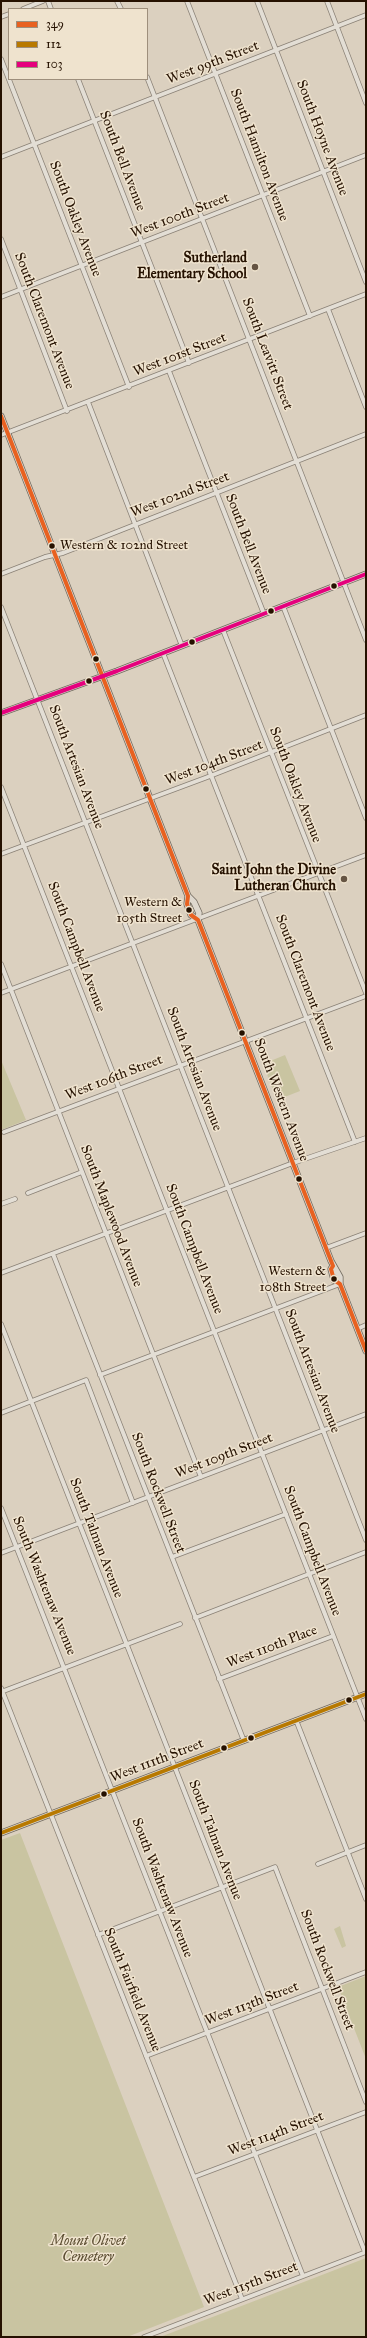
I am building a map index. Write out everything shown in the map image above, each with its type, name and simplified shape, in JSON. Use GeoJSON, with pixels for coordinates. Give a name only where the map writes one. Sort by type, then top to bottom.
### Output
{"type":"FeatureCollection","features":[{"type":"Feature","properties":{"kind":"main road","name":"South Western Avenue"},"geometry":{"type":"LineString","coordinates":[[1,416],[188,896],[194,902],[199,913],[198,920],[333,1266],[336,1267],[340,1277],[340,1284],[366,1350]]}},
{"type":"Feature","properties":{"kind":"main road"},"geometry":{"type":"LineString","coordinates":[[1,713],[182,646],[366,574]]}},
{"type":"Feature","properties":{"kind":"main road","name":"West 111th Street"},"geometry":{"type":"LineString","coordinates":[[1,1833],[366,1694]]}},
{"type":"Feature","properties":{"kind":"street"},"geometry":{"type":"LineString","coordinates":[[26,8],[43,1]]}},
{"type":"Feature","properties":{"kind":"street","name":"South Hamilton Avenue"},"geometry":{"type":"LineString","coordinates":[[187,1],[310,316]]}},
{"type":"Feature","properties":{"kind":"street","name":"South Hoyne Avenue"},"geometry":{"type":"LineString","coordinates":[[257,1],[366,282]]}},
{"type":"Feature","properties":{"kind":"street"},"geometry":{"type":"LineString","coordinates":[[327,1],[366,103]]}},
{"type":"Feature","properties":{"kind":"street","name":"West 99th Street"},"geometry":{"type":"LineString","coordinates":[[1,157],[366,15]]}},
{"type":"Feature","properties":{"kind":"street","name":"South Oakley Avenue"},"geometry":{"type":"LineString","coordinates":[[1,59],[8,77]]}},
{"type":"Feature","properties":{"kind":"street","name":"South Oakley Avenue"},"geometry":{"type":"LineString","coordinates":[[9,80],[129,387]]}},
{"type":"Feature","properties":{"kind":"street","name":"South Bell Avenue"},"geometry":{"type":"LineString","coordinates":[[78,80],[189,363]]}},
{"type":"Feature","properties":{"kind":"street","name":"South Leavitt Street"},"geometry":{"type":"LineString","coordinates":[[148,80],[366,640]]}},
{"type":"Feature","properties":{"kind":"street","name":"West 100th Street"},"geometry":{"type":"LineString","coordinates":[[1,297],[366,155]]}},
{"type":"Feature","properties":{"kind":"street","name":"South Claremont Avenue"},"geometry":{"type":"LineString","coordinates":[[1,239],[67,411]]}},
{"type":"Feature","properties":{"kind":"street","name":"West 101st Street"},"geometry":{"type":"LineString","coordinates":[[1,435],[8,434],[366,294]]}},
{"type":"Feature","properties":{"kind":"street"},"geometry":{"type":"LineString","coordinates":[[328,309],[366,407]]}},
{"type":"Feature","properties":{"kind":"street","name":"South Bell Avenue"},"geometry":{"type":"LineString","coordinates":[[169,371],[264,614]]}},
{"type":"Feature","properties":{"kind":"street"},"geometry":{"type":"LineString","coordinates":[[88,402],[182,646]]}},
{"type":"Feature","properties":{"kind":"street","name":"West 102nd Street"},"geometry":{"type":"LineString","coordinates":[[1,574],[55,555],[366,434]]}},
{"type":"Feature","properties":{"kind":"street","name":"South Bell Avenue"},"geometry":{"type":"LineString","coordinates":[[283,606],[366,818]]}},
{"type":"Feature","properties":{"kind":"street","name":"South Artesian Avenue"},"geometry":{"type":"LineString","coordinates":[[1,607],[366,1540]]}},
{"type":"Feature","properties":{"kind":"street","name":"South Oakley Avenue"},"geometry":{"type":"LineString","coordinates":[[222,630],[366,994]]}},
{"type":"Feature","properties":{"kind":"street","name":"South Claremont Avenue"},"geometry":{"type":"LineString","coordinates":[[163,653],[355,1142]]}},
{"type":"Feature","properties":{"kind":"street","name":"West 104th Street"},"geometry":{"type":"LineString","coordinates":[[1,854],[211,776],[366,715]]}},
{"type":"Feature","properties":{"kind":"street","name":"South Campbell Avenue"},"geometry":{"type":"LineString","coordinates":[[1,787],[366,1719]]}},
{"type":"Feature","properties":{"kind":"street"},"geometry":{"type":"LineString","coordinates":[[1,993],[258,898],[366,855]]}},
{"type":"Feature","properties":{"kind":"street","name":"South Maplewood Avenue"},"geometry":{"type":"LineString","coordinates":[[1,964],[201,1476]]}},
{"type":"Feature","properties":{"kind":"street","name":"West 106th Street"},"geometry":{"type":"LineString","coordinates":[[4,1132],[180,1065],[307,1019],[366,994]]}},
{"type":"Feature","properties":{"kind":"street"},"geometry":{"type":"LineString","coordinates":[[1,1273],[293,1162],[366,1138]]}},
{"type":"Feature","properties":{"kind":"street"},"geometry":{"type":"LineString","coordinates":[[28,1193],[82,1172]]}},
{"type":"Feature","properties":{"kind":"street"},"geometry":{"type":"LineString","coordinates":[[1,1204],[14,1198]]}},
{"type":"Feature","properties":{"kind":"street"},"geometry":{"type":"LineString","coordinates":[[326,1248],[366,1233]]}},
{"type":"Feature","properties":{"kind":"street","name":"South Rockwell Street"},"geometry":{"type":"LineString","coordinates":[[53,1254],[244,1740]]}},
{"type":"Feature","properties":{"kind":"street"},"geometry":{"type":"LineString","coordinates":[[100,1375],[340,1284]]}},
{"type":"Feature","properties":{"kind":"street","name":"South Talman Avenue"},"geometry":{"type":"LineString","coordinates":[[1,1324],[269,2009],[366,2252]]}},
{"type":"Feature","properties":{"kind":"street"},"geometry":{"type":"LineString","coordinates":[[358,1329],[366,1325]]}},
{"type":"Feature","properties":{"kind":"street","name":"South Rockwell Street"},"geometry":{"type":"LineString","coordinates":[[31,1402],[86,1380],[132,1503]]}},
{"type":"Feature","properties":{"kind":"street"},"geometry":{"type":"LineString","coordinates":[[1,1413],[31,1402]]}},
{"type":"Feature","properties":{"kind":"street","name":"West 109th Street"},"geometry":{"type":"LineString","coordinates":[[1,1553],[366,1414]]}},
{"type":"Feature","properties":{"kind":"street","name":"South Washtenaw Avenue"},"geometry":{"type":"LineString","coordinates":[[1,1508],[303,2276]]}},
{"type":"Feature","properties":{"kind":"street"},"geometry":{"type":"LineString","coordinates":[[172,1557],[286,1514]]}},
{"type":"Feature","properties":{"kind":"street"},"geometry":{"type":"LineString","coordinates":[[195,1618],[366,1552]]}},
{"type":"Feature","properties":{"kind":"street"},"geometry":{"type":"LineString","coordinates":[[2,1691],[65,1669],[180,1624]]}},
{"type":"Feature","properties":{"kind":"street","name":"West 110th Place"},"geometry":{"type":"LineString","coordinates":[[219,1679],[333,1636]]}},
{"type":"Feature","properties":{"kind":"street","name":"South Fairfield Avenue"},"geometry":{"type":"LineString","coordinates":[[2,1691],[242,2299]]}},
{"type":"Feature","properties":{"kind":"street"},"geometry":{"type":"LineString","coordinates":[[296,1720],[366,1899]]}},
{"type":"Feature","properties":{"kind":"street"},"geometry":{"type":"LineString","coordinates":[[318,1864],[366,1845]]}},
{"type":"Feature","properties":{"kind":"street","name":"South Rockwell Street"},"geometry":{"type":"LineString","coordinates":[[222,1888],[275,1867],[366,2102]]}},
{"type":"Feature","properties":{"kind":"street"},"geometry":{"type":"LineString","coordinates":[[98,1935],[222,1888]]}},
{"type":"Feature","properties":{"kind":"street","name":"West 113th Street"},"geometry":{"type":"LineString","coordinates":[[146,2056],[366,1972]]}},
{"type":"Feature","properties":{"kind":"street","name":"West 114th Street"},"geometry":{"type":"LineString","coordinates":[[194,2177],[366,2112]]}},
{"type":"Feature","properties":{"kind":"street","name":"West 115th Street"},"geometry":{"type":"LineString","coordinates":[[144,2337],[366,2252]]}},
{"type":"Feature","properties":{"kind":"green space"},"geometry":{"type":"Polygon","coordinates":[[[285,1055],[300,1091],[277,1100],[263,1064],[285,1055]]]}},
{"type":"Feature","properties":{"kind":"green space"},"geometry":{"type":"Polygon","coordinates":[[[1,1060],[26,1120],[1,1130],[1,1060]]]}},
{"type":"Feature","properties":{"kind":"green space","name":"Mount Olivet Cemetery"},"geometry":{"type":"Polygon","coordinates":[[[20,1833],[204,2307],[127,2337],[1,2337],[1,1840],[20,1833]]]}},
{"type":"Feature","properties":{"kind":"green space"},"geometry":{"type":"Polygon","coordinates":[[[340,1926],[346,1946],[342,1948],[334,1929],[340,1926]]]}},
{"type":"Feature","properties":{"kind":"green space"},"geometry":{"type":"Polygon","coordinates":[[[366,1976],[366,2059],[338,1987],[366,1976]]]}},
{"type":"Feature","properties":{"kind":"green space"},"geometry":{"type":"Polygon","coordinates":[[[366,2258],[366,2337],[160,2337],[244,2305],[366,2258]]]}},
{"type":"Feature","properties":{"kind":"transit line","name":"349"},"geometry":{"type":"LineString","coordinates":[[1,416],[188,896],[187,904],[191,915],[198,920],[333,1266],[331,1269],[334,1280],[340,1284],[366,1351]]}},
{"type":"Feature","properties":{"kind":"transit line","name":"103"},"geometry":{"type":"LineString","coordinates":[[1,713],[117,671],[366,574]]}},
{"type":"Feature","properties":{"kind":"transit line","name":"112"},"geometry":{"type":"LineString","coordinates":[[1,1833],[366,1694]]}},
{"type":"Feature","properties":{"kind":"place","name":"Sutherland Elementary School"},"geometry":{"type":"Point","coordinates":[255,267]}},
{"type":"Feature","properties":{"kind":"place","name":"Western & 102nd Street"},"geometry":{"type":"Point","coordinates":[52,546]}},
{"type":"Feature","properties":{"kind":"place","name":"Saint John the Divine Lutheran Church"},"geometry":{"type":"Point","coordinates":[344,879]}},
{"type":"Feature","properties":{"kind":"place","name":"Western & 105th Street"},"geometry":{"type":"Point","coordinates":[189,910]}},
{"type":"Feature","properties":{"kind":"place","name":"Western & 108th Street"},"geometry":{"type":"Point","coordinates":[334,1279]}}]}
